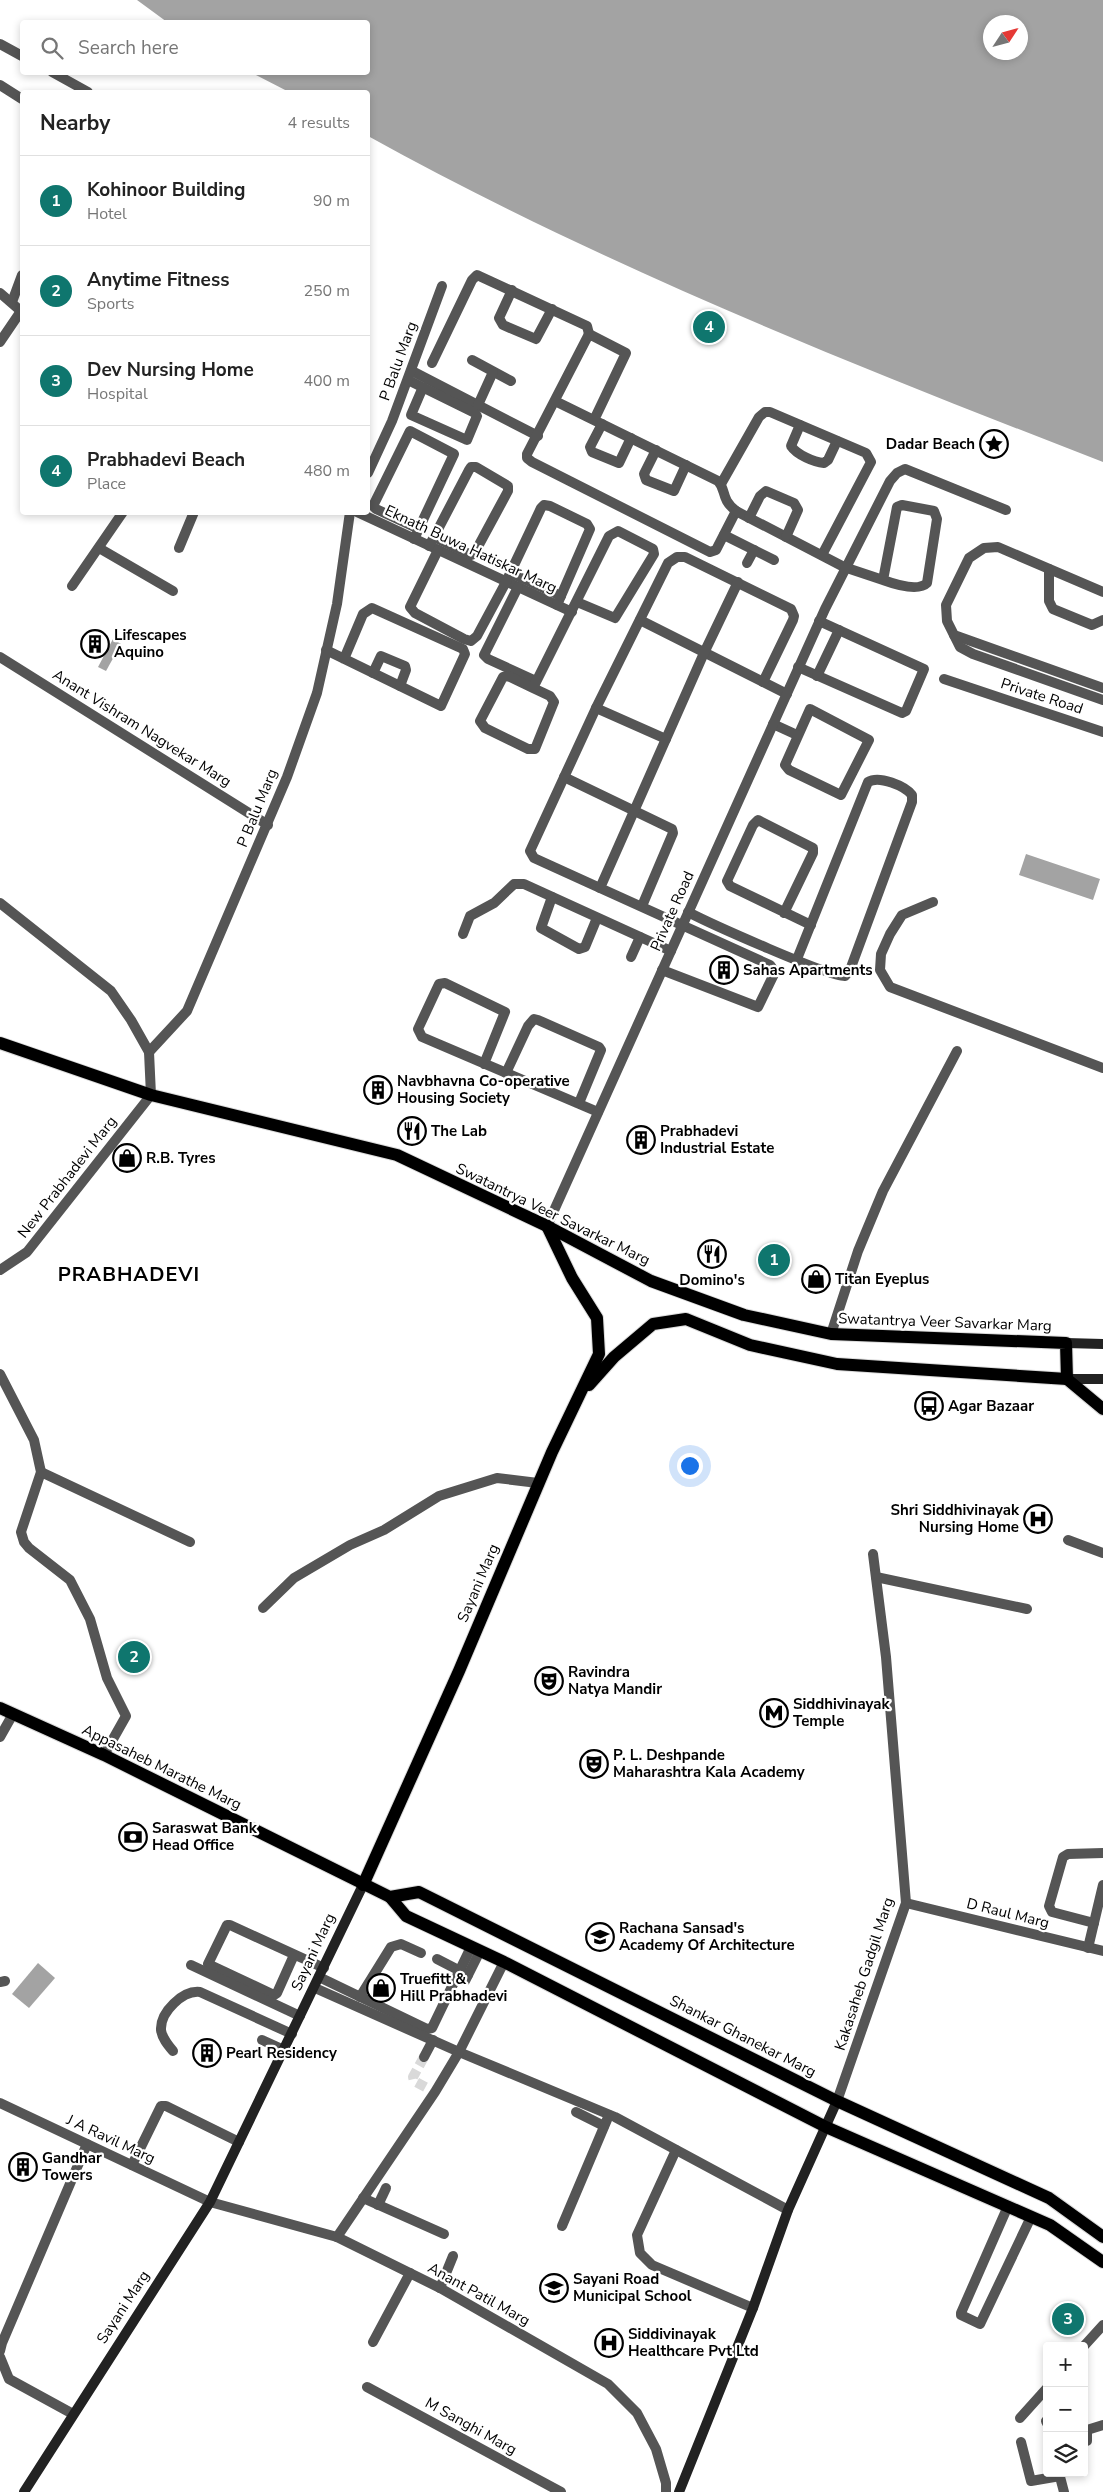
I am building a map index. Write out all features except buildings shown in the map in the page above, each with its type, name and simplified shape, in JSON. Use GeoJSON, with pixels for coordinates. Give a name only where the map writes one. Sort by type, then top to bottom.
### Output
{"type":"FeatureCollection","features":[{"type":"Feature","properties":{"kind":"main road","name":"Swatantrya Veer Savarkar Marg"},"geometry":{"type":"LineString","coordinates":[[0,1043],[151,1095],[397,1155],[546,1226],[650,1280],[744,1315],[831,1334],[1103,1344]]}},
{"type":"Feature","properties":{"kind":"main road","name":"Sayani Marg"},"geometry":{"type":"LineString","coordinates":[[24,2492],[210,2202],[364,1885],[459,1671],[538,1483],[599,1354],[597,1318],[572,1278],[546,1226]]}},
{"type":"Feature","properties":{"kind":"main road"},"geometry":{"type":"LineString","coordinates":[[577,1398],[614,1357],[653,1324],[686,1318],[750,1345],[837,1364],[1067,1379],[1103,1379]]}},
{"type":"Feature","properties":{"kind":"main road"},"geometry":{"type":"LineString","coordinates":[[1066,1343],[1067,1379],[1103,1409]]}},
{"type":"Feature","properties":{"kind":"main road","name":"Appasaheb Marathe Marg"},"geometry":{"type":"LineString","coordinates":[[0,1708],[104,1755],[364,1885]]}},
{"type":"Feature","properties":{"kind":"main road"},"geometry":{"type":"LineString","coordinates":[[364,1885],[390,1897],[406,1916],[504,1962],[826,2127],[1050,2225],[1103,2262]]}},
{"type":"Feature","properties":{"kind":"main road","name":"Shankar Ghanekar Marg"},"geometry":{"type":"LineString","coordinates":[[390,1897],[419,1892],[836,2101],[1049,2198],[1103,2237]]}},
{"type":"Feature","properties":{"kind":"main road","name":"Kakasaheb Gadgil Marg"},"geometry":{"type":"LineString","coordinates":[[678,2492],[753,2308],[788,2210],[836,2101]]}},
{"type":"Feature","properties":{"kind":"street"},"geometry":{"type":"LineString","coordinates":[[0,44],[20,55]]}},
{"type":"Feature","properties":{"kind":"street"},"geometry":{"type":"LineString","coordinates":[[57,75],[84,90]]}},
{"type":"Feature","properties":{"kind":"street"},"geometry":{"type":"LineString","coordinates":[[0,85],[20,98]]}},
{"type":"Feature","properties":{"kind":"street"},"geometry":{"type":"LineString","coordinates":[[432,363],[475,277],[481,276],[587,326],[590,331],[589,334],[528,454],[532,462],[710,552],[716,550],[736,511]]}},
{"type":"Feature","properties":{"kind":"street"},"geometry":{"type":"LineString","coordinates":[[12,302],[20,280]]}},
{"type":"Feature","properties":{"kind":"street","name":"P Balu Marg"},"geometry":{"type":"LineString","coordinates":[[370,468],[410,376],[442,286]]}},
{"type":"Feature","properties":{"kind":"street"},"geometry":{"type":"LineString","coordinates":[[512,290],[499,318],[503,325],[536,339],[552,309]]}},
{"type":"Feature","properties":{"kind":"street"},"geometry":{"type":"LineString","coordinates":[[0,293],[20,310]]}},
{"type":"Feature","properties":{"kind":"street"},"geometry":{"type":"LineString","coordinates":[[0,342],[20,315]]}},
{"type":"Feature","properties":{"kind":"street"},"geometry":{"type":"LineString","coordinates":[[589,334],[626,353],[598,422],[590,448],[600,456],[618,463],[631,438]]}},
{"type":"Feature","properties":{"kind":"street"},"geometry":{"type":"LineString","coordinates":[[472,360],[511,381]]}},
{"type":"Feature","properties":{"kind":"street"},"geometry":{"type":"LineString","coordinates":[[478,405],[493,372]]}},
{"type":"Feature","properties":{"kind":"street"},"geometry":{"type":"LineString","coordinates":[[410,376],[423,387],[477,414],[466,440],[411,415],[423,387]]}},
{"type":"Feature","properties":{"kind":"street"},"geometry":{"type":"LineString","coordinates":[[410,376],[478,405],[538,436]]}},
{"type":"Feature","properties":{"kind":"street"},"geometry":{"type":"LineString","coordinates":[[555,401],[716,479],[721,484],[723,497],[736,511],[844,567],[883,580],[918,587],[927,583],[937,519],[934,511],[902,505],[897,508],[883,580]]}},
{"type":"Feature","properties":{"kind":"street"},"geometry":{"type":"LineString","coordinates":[[721,484],[762,414],[770,412],[866,453],[871,462],[822,555]]}},
{"type":"Feature","properties":{"kind":"street"},"geometry":{"type":"LineString","coordinates":[[800,425],[791,446],[794,451],[818,463],[824,463],[828,460],[837,441]]}},
{"type":"Feature","properties":{"kind":"street"},"geometry":{"type":"LineString","coordinates":[[414,539],[454,454],[410,431],[373,506],[419,528]]}},
{"type":"Feature","properties":{"kind":"street"},"geometry":{"type":"LineString","coordinates":[[656,450],[643,476],[646,480],[662,488],[674,491],[686,465]]}},
{"type":"Feature","properties":{"kind":"street"},"geometry":{"type":"LineString","coordinates":[[434,544],[471,555],[474,554],[508,491],[508,486],[476,467],[471,467],[434,544],[410,607],[415,613],[464,640],[475,639],[508,577],[541,508],[544,505],[550,506],[589,525],[590,529],[559,601],[508,577]]}},
{"type":"Feature","properties":{"kind":"street","name":"Private Road"},"geometry":{"type":"LineString","coordinates":[[546,1226],[819,621],[844,567],[890,481],[897,473],[905,469],[1006,510]]}},
{"type":"Feature","properties":{"kind":"street"},"geometry":{"type":"LineString","coordinates":[[749,518],[760,496],[766,491],[794,503],[798,510],[786,537]]}},
{"type":"Feature","properties":{"kind":"street"},"geometry":{"type":"LineString","coordinates":[[72,586],[121,515]]}},
{"type":"Feature","properties":{"kind":"street"},"geometry":{"type":"LineString","coordinates":[[179,548],[193,515]]}},
{"type":"Feature","properties":{"kind":"street","name":"P Balu Marg"},"geometry":{"type":"LineString","coordinates":[[149,1052],[187,1011],[268,825],[317,693],[337,604],[350,515]]}},
{"type":"Feature","properties":{"kind":"street","name":"Eknath Buwa Hatiskar Marg"},"geometry":{"type":"LineString","coordinates":[[363,515],[414,539],[434,544],[508,577],[518,587],[559,601],[572,612]]}},
{"type":"Feature","properties":{"kind":"street"},"geometry":{"type":"LineString","coordinates":[[534,685],[612,533],[618,531],[653,549],[654,554],[615,618],[577,602]]}},
{"type":"Feature","properties":{"kind":"street"},"geometry":{"type":"LineString","coordinates":[[724,535],[774,560]]}},
{"type":"Feature","properties":{"kind":"street"},"geometry":{"type":"LineString","coordinates":[[1103,592],[998,547],[984,548],[969,558],[946,605],[947,621],[960,647],[972,654],[1103,700]]}},
{"type":"Feature","properties":{"kind":"street"},"geometry":{"type":"LineString","coordinates":[[99,548],[173,591]]}},
{"type":"Feature","properties":{"kind":"street"},"geometry":{"type":"LineString","coordinates":[[747,563],[754,550]]}},
{"type":"Feature","properties":{"kind":"street"},"geometry":{"type":"LineString","coordinates":[[662,970],[756,1007],[760,1006],[774,972],[773,967],[534,858],[531,854],[531,846],[596,708],[668,563],[677,557],[684,557],[788,607],[794,616],[763,682]]}},
{"type":"Feature","properties":{"kind":"street"},"geometry":{"type":"LineString","coordinates":[[1049,569],[1049,601],[1053,609],[1092,625],[1103,620]]}},
{"type":"Feature","properties":{"kind":"street"},"geometry":{"type":"LineString","coordinates":[[600,888],[704,652],[738,582]]}},
{"type":"Feature","properties":{"kind":"street"},"geometry":{"type":"LineString","coordinates":[[518,587],[484,655],[534,685],[550,696],[554,702],[535,749],[528,749],[483,727],[480,721],[503,677],[508,676],[534,685]]}},
{"type":"Feature","properties":{"kind":"street"},"geometry":{"type":"LineString","coordinates":[[326,650],[344,659],[400,686],[442,705],[465,652],[372,608],[363,614],[344,659]]}},
{"type":"Feature","properties":{"kind":"street"},"geometry":{"type":"LineString","coordinates":[[640,620],[787,694]]}},
{"type":"Feature","properties":{"kind":"street"},"geometry":{"type":"LineString","coordinates":[[798,667],[902,713],[906,711],[924,669],[819,621]]}},
{"type":"Feature","properties":{"kind":"street"},"geometry":{"type":"LineString","coordinates":[[817,676],[839,630]]}},
{"type":"Feature","properties":{"kind":"street"},"geometry":{"type":"LineString","coordinates":[[954,635],[1103,688]]}},
{"type":"Feature","properties":{"kind":"street"},"geometry":{"type":"LineString","coordinates":[[373,673],[381,656],[405,666],[406,670],[400,686]]}},
{"type":"Feature","properties":{"kind":"street","name":"Anant Vishram Nagvekar Marg"},"geometry":{"type":"LineString","coordinates":[[0,657],[268,825]]}},
{"type":"Feature","properties":{"kind":"street","name":"Private Road"},"geometry":{"type":"LineString","coordinates":[[944,679],[1103,732]]}},
{"type":"Feature","properties":{"kind":"street"},"geometry":{"type":"LineString","coordinates":[[596,708],[666,738]]}},
{"type":"Feature","properties":{"kind":"street"},"geometry":{"type":"LineString","coordinates":[[811,709],[868,739],[843,794],[838,794],[787,768],[785,763],[797,735],[811,709]]}},
{"type":"Feature","properties":{"kind":"street"},"geometry":{"type":"LineString","coordinates":[[773,724],[797,735]]}},
{"type":"Feature","properties":{"kind":"street"},"geometry":{"type":"LineString","coordinates":[[564,777],[669,827],[673,833],[642,906]]}},
{"type":"Feature","properties":{"kind":"street"},"geometry":{"type":"LineString","coordinates":[[688,912],[797,959],[840,976],[847,974],[912,802],[912,795],[907,790],[879,779],[868,782],[797,959]]}},
{"type":"Feature","properties":{"kind":"street"},"geometry":{"type":"LineString","coordinates":[[784,912],[813,853],[813,848],[758,820],[755,821],[727,881],[728,884],[784,912],[811,925]]}},
{"type":"Feature","properties":{"kind":"street"},"geometry":{"type":"LineString","coordinates":[[463,934],[470,916],[494,903],[514,884],[524,884],[671,951]]}},
{"type":"Feature","properties":{"kind":"street"},"geometry":{"type":"LineString","coordinates":[[552,897],[541,928],[579,949],[585,947],[597,918]]}},
{"type":"Feature","properties":{"kind":"street"},"geometry":{"type":"LineString","coordinates":[[933,902],[902,915],[890,934],[881,954],[880,970],[890,987],[1103,1068]]}},
{"type":"Feature","properties":{"kind":"street"},"geometry":{"type":"LineString","coordinates":[[0,903],[111,991],[149,1052],[151,1095]]}},
{"type":"Feature","properties":{"kind":"street"},"geometry":{"type":"LineString","coordinates":[[631,957],[640,937]]}},
{"type":"Feature","properties":{"kind":"street"},"geometry":{"type":"LineString","coordinates":[[484,1064],[505,1012],[445,983],[439,984],[418,1032],[422,1037],[484,1064],[579,1103],[598,1112]]}},
{"type":"Feature","properties":{"kind":"street"},"geometry":{"type":"LineString","coordinates":[[506,1073],[528,1026],[534,1019],[538,1020],[599,1047],[601,1050],[579,1103]]}},
{"type":"Feature","properties":{"kind":"street"},"geometry":{"type":"LineString","coordinates":[[831,1334],[858,1250],[883,1191],[958,1051]]}},
{"type":"Feature","properties":{"kind":"street","name":"New Prabhadevi Marg"},"geometry":{"type":"LineString","coordinates":[[0,1270],[27,1252],[151,1095]]}},
{"type":"Feature","properties":{"kind":"street"},"geometry":{"type":"LineString","coordinates":[[0,1374],[34,1440],[41,1472],[21,1532],[24,1542],[70,1580],[90,1620],[107,1678],[126,1716],[104,1755]]}},
{"type":"Feature","properties":{"kind":"street"},"geometry":{"type":"LineString","coordinates":[[41,1472],[190,1542]]}},
{"type":"Feature","properties":{"kind":"street"},"geometry":{"type":"LineString","coordinates":[[263,1608],[294,1578],[350,1544],[384,1530],[439,1496],[497,1478],[538,1483]]}},
{"type":"Feature","properties":{"kind":"street"},"geometry":{"type":"LineString","coordinates":[[1068,1540],[1103,1553]]}},
{"type":"Feature","properties":{"kind":"street","name":"Kakasaheb Gadgil Marg"},"geometry":{"type":"LineString","coordinates":[[836,2101],[906,1903],[886,1657],[873,1554]]}},
{"type":"Feature","properties":{"kind":"street"},"geometry":{"type":"LineString","coordinates":[[876,1577],[1027,1609]]}},
{"type":"Feature","properties":{"kind":"street"},"geometry":{"type":"LineString","coordinates":[[0,1736],[13,1714]]}},
{"type":"Feature","properties":{"kind":"street"},"geometry":{"type":"LineString","coordinates":[[1094,1923],[1052,1912],[1049,1906],[1063,1857],[1068,1854],[1103,1853]]}},
{"type":"Feature","properties":{"kind":"street"},"geometry":{"type":"LineString","coordinates":[[1088,1948],[1103,1885]]}},
{"type":"Feature","properties":{"kind":"street","name":"D Raul Marg"},"geometry":{"type":"LineString","coordinates":[[906,1903],[1103,1951]]}},
{"type":"Feature","properties":{"kind":"street"},"geometry":{"type":"LineString","coordinates":[[294,1955],[277,1993],[274,1995],[208,1964],[227,1925],[294,1955],[360,1997],[427,2029],[432,2028],[458,1970],[476,1949]]}},
{"type":"Feature","properties":{"kind":"street"},"geometry":{"type":"LineString","coordinates":[[360,1997],[391,1947],[401,1944],[421,1953]]}},
{"type":"Feature","properties":{"kind":"street"},"geometry":{"type":"LineString","coordinates":[[437,1959],[458,1970],[467,1978],[476,1949]]}},
{"type":"Feature","properties":{"kind":"street"},"geometry":{"type":"LineString","coordinates":[[337,2237],[431,2090],[459,2052],[504,1962]]}},
{"type":"Feature","properties":{"kind":"street"},"geometry":{"type":"LineString","coordinates":[[191,1965],[300,2016]]}},
{"type":"Feature","properties":{"kind":"street"},"geometry":{"type":"LineString","coordinates":[[315,1988],[459,2052],[577,2109],[604,2126]]}},
{"type":"Feature","properties":{"kind":"street"},"geometry":{"type":"LineString","coordinates":[[173,2050],[165,2041],[161,2030],[164,2019],[179,1999],[192,1991],[200,1992],[292,2034]]}},
{"type":"Feature","properties":{"kind":"street"},"geometry":{"type":"LineString","coordinates":[[262,2040],[284,2050]]}},
{"type":"Feature","properties":{"kind":"street"},"geometry":{"type":"LineString","coordinates":[[424,2057],[433,2040]]}},
{"type":"Feature","properties":{"kind":"street","name":"J A Ravil Marg"},"geometry":{"type":"LineString","coordinates":[[0,2103],[210,2202]]}},
{"type":"Feature","properties":{"kind":"street"},"geometry":{"type":"LineString","coordinates":[[132,2165],[161,2106],[166,2106],[239,2142]]}},
{"type":"Feature","properties":{"kind":"street"},"geometry":{"type":"LineString","coordinates":[[577,2109],[610,2115],[788,2210]]}},
{"type":"Feature","properties":{"kind":"street"},"geometry":{"type":"LineString","coordinates":[[562,2226],[610,2115]]}},
{"type":"Feature","properties":{"kind":"street"},"geometry":{"type":"LineString","coordinates":[[0,2351],[2,2342],[87,2144]]}},
{"type":"Feature","properties":{"kind":"street"},"geometry":{"type":"LineString","coordinates":[[676,2150],[637,2235],[640,2252],[652,2265],[753,2308]]}},
{"type":"Feature","properties":{"kind":"street"},"geometry":{"type":"LineString","coordinates":[[378,2205],[386,2188]]}},
{"type":"Feature","properties":{"kind":"street"},"geometry":{"type":"LineString","coordinates":[[363,2198],[444,2234]]}},
{"type":"Feature","properties":{"kind":"street","name":"Anant Patil Marg"},"geometry":{"type":"LineString","coordinates":[[210,2202],[337,2237],[440,2288],[608,2384],[637,2413],[656,2449],[666,2482],[666,2492]]}},
{"type":"Feature","properties":{"kind":"street"},"geometry":{"type":"LineString","coordinates":[[1008,2206],[961,2312],[961,2316],[980,2324],[1032,2217]]}},
{"type":"Feature","properties":{"kind":"street"},"geometry":{"type":"LineString","coordinates":[[440,2288],[453,2256]]}},
{"type":"Feature","properties":{"kind":"street"},"geometry":{"type":"LineString","coordinates":[[373,2342],[410,2273]]}},
{"type":"Feature","properties":{"kind":"street"},"geometry":{"type":"LineString","coordinates":[[1088,2342],[1103,2325]]}},
{"type":"Feature","properties":{"kind":"street"},"geometry":{"type":"LineString","coordinates":[[0,2357],[9,2379],[73,2414]]}},
{"type":"Feature","properties":{"kind":"street","name":"M Sanghi Marg"},"geometry":{"type":"LineString","coordinates":[[367,2387],[561,2492]]}},
{"type":"Feature","properties":{"kind":"street"},"geometry":{"type":"LineString","coordinates":[[1020,2418],[1043,2392]]}},
{"type":"Feature","properties":{"kind":"street"},"geometry":{"type":"LineString","coordinates":[[1087,2432],[1087,2430],[1103,2424]]}},
{"type":"Feature","properties":{"kind":"street"},"geometry":{"type":"LineString","coordinates":[[1021,2442],[1031,2481],[1050,2477]]}},
{"type":"Feature","properties":{"kind":"street"},"geometry":{"type":"LineString","coordinates":[[1060,2477],[1064,2492]]}},
{"type":"Feature","properties":{"kind":"shaded area"},"geometry":{"type":"Polygon","coordinates":[[[137,0],[1103,0],[1103,462],[823,351],[730,311],[638,271],[457,183],[370,137],[370,90],[285,90],[256,75],[370,75],[370,20],[164,20],[137,0]]]}},
{"type":"Feature","properties":{"kind":"shaded area"},"geometry":{"type":"Polygon","coordinates":[[[113,639],[121,644],[106,671],[98,667],[113,639]]]}},
{"type":"Feature","properties":{"kind":"shaded area"},"geometry":{"type":"Polygon","coordinates":[[[1026,854],[1100,879],[1093,900],[1019,875],[1026,854]]]}},
{"type":"Feature","properties":{"kind":"shaded area"},"geometry":{"type":"Polygon","coordinates":[[[38,1963],[55,1978],[29,2008],[12,1994],[38,1963]]]}},
{"type":"Feature","properties":{"kind":"tunnel"},"geometry":{"type":"LineString","coordinates":[[424,2057],[413,2077],[414,2081],[427,2088]]}},
{"type":"Feature","properties":{"kind":"place","name":"Prabhadevi Beach"},"geometry":{"type":"Point","coordinates":[709,327]}},
{"type":"Feature","properties":{"kind":"place","name":"Dadar Beach"},"geometry":{"type":"Point","coordinates":[994,444]}},
{"type":"Feature","properties":{"kind":"place","name":"Lifescapes Aquino"},"geometry":{"type":"Point","coordinates":[95,644]}},
{"type":"Feature","properties":{"kind":"place","name":"Sahas Apartments"},"geometry":{"type":"Point","coordinates":[724,970]}},
{"type":"Feature","properties":{"kind":"place","name":"Navbhavna Co-operative Housing Society"},"geometry":{"type":"Point","coordinates":[378,1090]}},
{"type":"Feature","properties":{"kind":"place","name":"The Lab"},"geometry":{"type":"Point","coordinates":[412,1131]}},
{"type":"Feature","properties":{"kind":"place","name":"Prabhadevi Industrial Estate"},"geometry":{"type":"Point","coordinates":[641,1140]}},
{"type":"Feature","properties":{"kind":"place","name":"R.B. Tyres"},"geometry":{"type":"Point","coordinates":[127,1158]}},
{"type":"Feature","properties":{"kind":"place","name":"Domino's"},"geometry":{"type":"Point","coordinates":[712,1254]}},
{"type":"Feature","properties":{"kind":"place","name":"Kohinoor Building"},"geometry":{"type":"Point","coordinates":[774,1260]}},
{"type":"Feature","properties":{"kind":"place","name":"Titan Eyeplus"},"geometry":{"type":"Point","coordinates":[816,1279]}},
{"type":"Feature","properties":{"kind":"place","name":"Agar Bazaar"},"geometry":{"type":"Point","coordinates":[929,1406]}},
{"type":"Feature","properties":{"kind":"place","name":"Shri Siddhivinayak Nursing Home"},"geometry":{"type":"Point","coordinates":[1038,1519]}},
{"type":"Feature","properties":{"kind":"place","name":"Anytime Fitness"},"geometry":{"type":"Point","coordinates":[134,1657]}},
{"type":"Feature","properties":{"kind":"place","name":"Ravindra Natya Mandir"},"geometry":{"type":"Point","coordinates":[549,1681]}},
{"type":"Feature","properties":{"kind":"place","name":"Siddhivinayak Temple"},"geometry":{"type":"Point","coordinates":[774,1713]}},
{"type":"Feature","properties":{"kind":"place","name":"P. L. Deshpande Maharashtra Kala Academy"},"geometry":{"type":"Point","coordinates":[594,1764]}},
{"type":"Feature","properties":{"kind":"place","name":"Saraswat Bank Head Office"},"geometry":{"type":"Point","coordinates":[133,1837]}},
{"type":"Feature","properties":{"kind":"place","name":"Rachana Sansad's Academy Of Architecture"},"geometry":{"type":"Point","coordinates":[600,1937]}},
{"type":"Feature","properties":{"kind":"place","name":"Truefitt & Hill Prabhadevi"},"geometry":{"type":"Point","coordinates":[381,1988]}},
{"type":"Feature","properties":{"kind":"place","name":"Pearl Residency"},"geometry":{"type":"Point","coordinates":[207,2053]}},
{"type":"Feature","properties":{"kind":"place","name":"Gandhar Towers"},"geometry":{"type":"Point","coordinates":[23,2167]}},
{"type":"Feature","properties":{"kind":"place","name":"Sayani Road Municipal School"},"geometry":{"type":"Point","coordinates":[554,2288]}},
{"type":"Feature","properties":{"kind":"place","name":"Dev Nursing Home"},"geometry":{"type":"Point","coordinates":[1068,2319]}},
{"type":"Feature","properties":{"kind":"place","name":"Siddivinayak Healthcare Pvt Ltd"},"geometry":{"type":"Point","coordinates":[609,2343]}},
{"type":"Feature","properties":{"kind":"district","name":"PRABHADEVI"},"geometry":{"type":"Point","coordinates":[129,1274]}}]}
